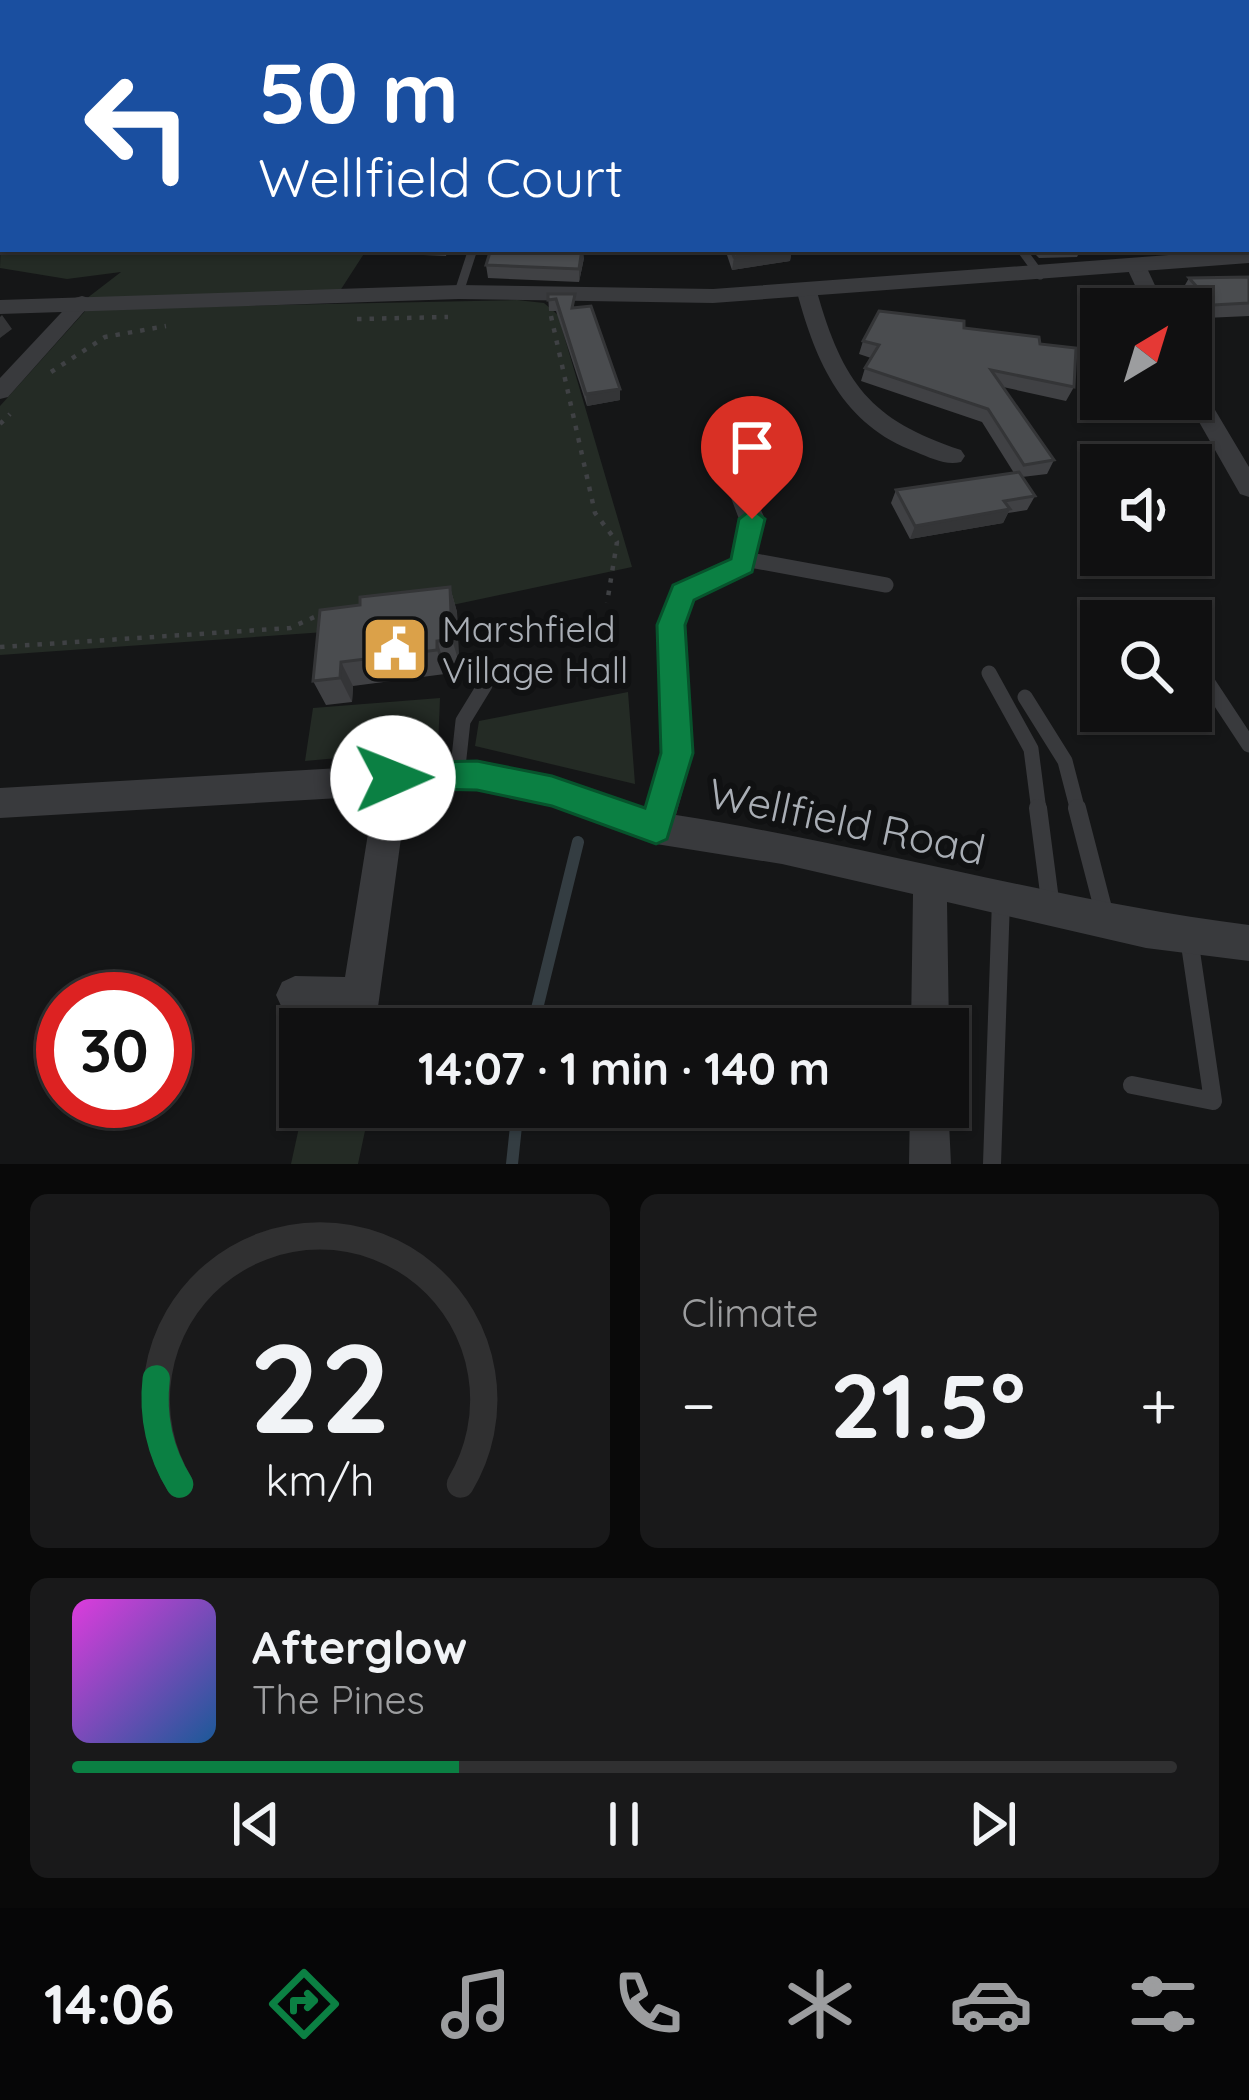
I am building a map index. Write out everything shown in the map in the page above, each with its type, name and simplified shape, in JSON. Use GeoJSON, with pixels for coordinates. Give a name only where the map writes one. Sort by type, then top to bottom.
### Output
{"type":"FeatureCollection","features":[{"type":"Feature","properties":{"kind":"street"},"geometry":{"type":"LineString","coordinates":[[0,307],[82,302],[459,304],[807,292],[1249,256]]}},
{"type":"Feature","properties":{"kind":"street"},"geometry":{"type":"LineString","coordinates":[[1136,266],[1146,288]]}},
{"type":"Feature","properties":{"kind":"street"},"geometry":{"type":"LineString","coordinates":[[807,292],[820,345],[843,394],[917,446],[953,456]]}},
{"type":"Feature","properties":{"kind":"street"},"geometry":{"type":"LineString","coordinates":[[9,398],[82,302]]}},
{"type":"Feature","properties":{"kind":"street"},"geometry":{"type":"LineString","coordinates":[[1211,420],[1249,488]]}},
{"type":"Feature","properties":{"kind":"street"},"geometry":{"type":"LineString","coordinates":[[656,828],[677,753],[671,625],[683,592],[743,565],[746,559],[752,519],[737,482]]}},
{"type":"Feature","properties":{"kind":"street","name":"Wellfield Road"},"geometry":{"type":"LineString","coordinates":[[0,803],[458,776],[552,791],[656,828],[782,848],[1106,921],[1249,943]]}},
{"type":"Feature","properties":{"kind":"street"},"geometry":{"type":"LineString","coordinates":[[360,1008],[393,778]]}},
{"type":"Feature","properties":{"kind":"street"},"geometry":{"type":"LineString","coordinates":[[930,883],[930,1008]]}},
{"type":"Feature","properties":{"kind":"street"},"geometry":{"type":"LineString","coordinates":[[295,995],[344,1008]]}},
{"type":"Feature","properties":{"kind":"street"},"geometry":{"type":"LineString","coordinates":[[930,1128],[930,1164]]}},
{"type":"Feature","properties":{"kind":"lane"},"geometry":{"type":"LineString","coordinates":[[459,304],[472,252]]}},
{"type":"Feature","properties":{"kind":"lane"},"geometry":{"type":"LineString","coordinates":[[1023,252],[1040,275]]}},
{"type":"Feature","properties":{"kind":"lane"},"geometry":{"type":"LineString","coordinates":[[746,559],[886,585]]}},
{"type":"Feature","properties":{"kind":"lane"},"geometry":{"type":"LineString","coordinates":[[989,673],[1031,749],[1051,910]]}},
{"type":"Feature","properties":{"kind":"lane"},"geometry":{"type":"LineString","coordinates":[[458,776],[463,721],[485,685]]}},
{"type":"Feature","properties":{"kind":"lane"},"geometry":{"type":"LineString","coordinates":[[1212,689],[1249,745]]}},
{"type":"Feature","properties":{"kind":"lane"},"geometry":{"type":"LineString","coordinates":[[1024,697],[1065,761],[1106,921]]}},
{"type":"Feature","properties":{"kind":"lane"},"geometry":{"type":"LineString","coordinates":[[992,1164],[1001,900]]}},
{"type":"Feature","properties":{"kind":"lane"},"geometry":{"type":"LineString","coordinates":[[1132,1085],[1213,1101],[1188,935]]}},
{"type":"Feature","properties":{"kind":"path"},"geometry":{"type":"LineString","coordinates":[[341,319],[459,304]]}},
{"type":"Feature","properties":{"kind":"path"},"geometry":{"type":"LineString","coordinates":[[545,308],[570,392],[596,513],[617,542],[607,603]]}},
{"type":"Feature","properties":{"kind":"path"},"geometry":{"type":"LineString","coordinates":[[51,372],[105,337],[173,325]]}},
{"type":"Feature","properties":{"kind":"path"},"geometry":{"type":"LineString","coordinates":[[0,424],[9,398]]}},
{"type":"Feature","properties":{"kind":"path"},"geometry":{"type":"LineString","coordinates":[[0,647],[290,628],[323,613]]}},
{"type":"Feature","properties":{"kind":"shaded area"},"geometry":{"type":"Polygon","coordinates":[[[1,252],[365,252],[336,297],[82,302],[121,272],[67,279],[0,268],[1,252]]]}},
{"type":"Feature","properties":{"kind":"shaded area"},"geometry":{"type":"Polygon","coordinates":[[[544,303],[558,315],[632,567],[325,632],[0,655],[0,406],[87,309],[544,303]]]}},
{"type":"Feature","properties":{"kind":"shaded area"},"geometry":{"type":"Polygon","coordinates":[[[628,692],[635,784],[475,746],[479,721],[628,692]]]}},
{"type":"Feature","properties":{"kind":"shaded area"},"geometry":{"type":"Polygon","coordinates":[[[440,698],[438,749],[305,761],[313,708],[440,698]]]}},
{"type":"Feature","properties":{"kind":"shaded area"},"geometry":{"type":"Polygon","coordinates":[[[299,1128],[366,1128],[358,1164],[291,1164],[299,1128]]]}},
{"type":"Feature","properties":{"kind":"building"},"geometry":{"type":"Polygon","coordinates":[[[490,252],[582,252],[579,269],[486,265],[490,252]]]}},
{"type":"Feature","properties":{"kind":"building"},"geometry":{"type":"Polygon","coordinates":[[[1249,277],[1249,303],[1213,305],[1212,288],[1198,288],[1189,278],[1249,277]]]}},
{"type":"Feature","properties":{"kind":"building"},"geometry":{"type":"Polygon","coordinates":[[[548,294],[575,294],[572,308],[591,306],[620,389],[586,394],[556,299],[548,300],[548,294]]]}},
{"type":"Feature","properties":{"kind":"building"},"geometry":{"type":"Polygon","coordinates":[[[879,311],[964,321],[964,328],[1039,337],[1040,344],[1076,348],[1074,387],[991,370],[1054,460],[1024,465],[988,409],[865,368],[879,345],[863,341],[879,311]]]}},
{"type":"Feature","properties":{"kind":"building"},"geometry":{"type":"Polygon","coordinates":[[[1019,472],[1035,496],[1004,501],[1010,509],[915,526],[896,490],[1019,472]]]}},
{"type":"Feature","properties":{"kind":"building"},"geometry":{"type":"Polygon","coordinates":[[[450,587],[452,639],[437,641],[437,650],[341,662],[340,678],[313,681],[320,610],[360,605],[360,597],[450,587]]]}},
{"type":"Feature","properties":{"kind":"waterway"},"geometry":{"type":"LineString","coordinates":[[537,1008],[578,842]]}},
{"type":"Feature","properties":{"kind":"waterway"},"geometry":{"type":"LineString","coordinates":[[512,1164],[516,1128]]}},
{"type":"Feature","properties":{"kind":"place","name":"Marshfield Village Hall"},"geometry":{"type":"Point","coordinates":[395,649]}},
{"type":"Feature","properties":{"kind":"route"},"geometry":{"type":"LineString","coordinates":[[393,778],[477,776],[552,791],[656,828],[677,753],[671,625],[683,592],[743,565],[751,543],[752,519]]}}]}
